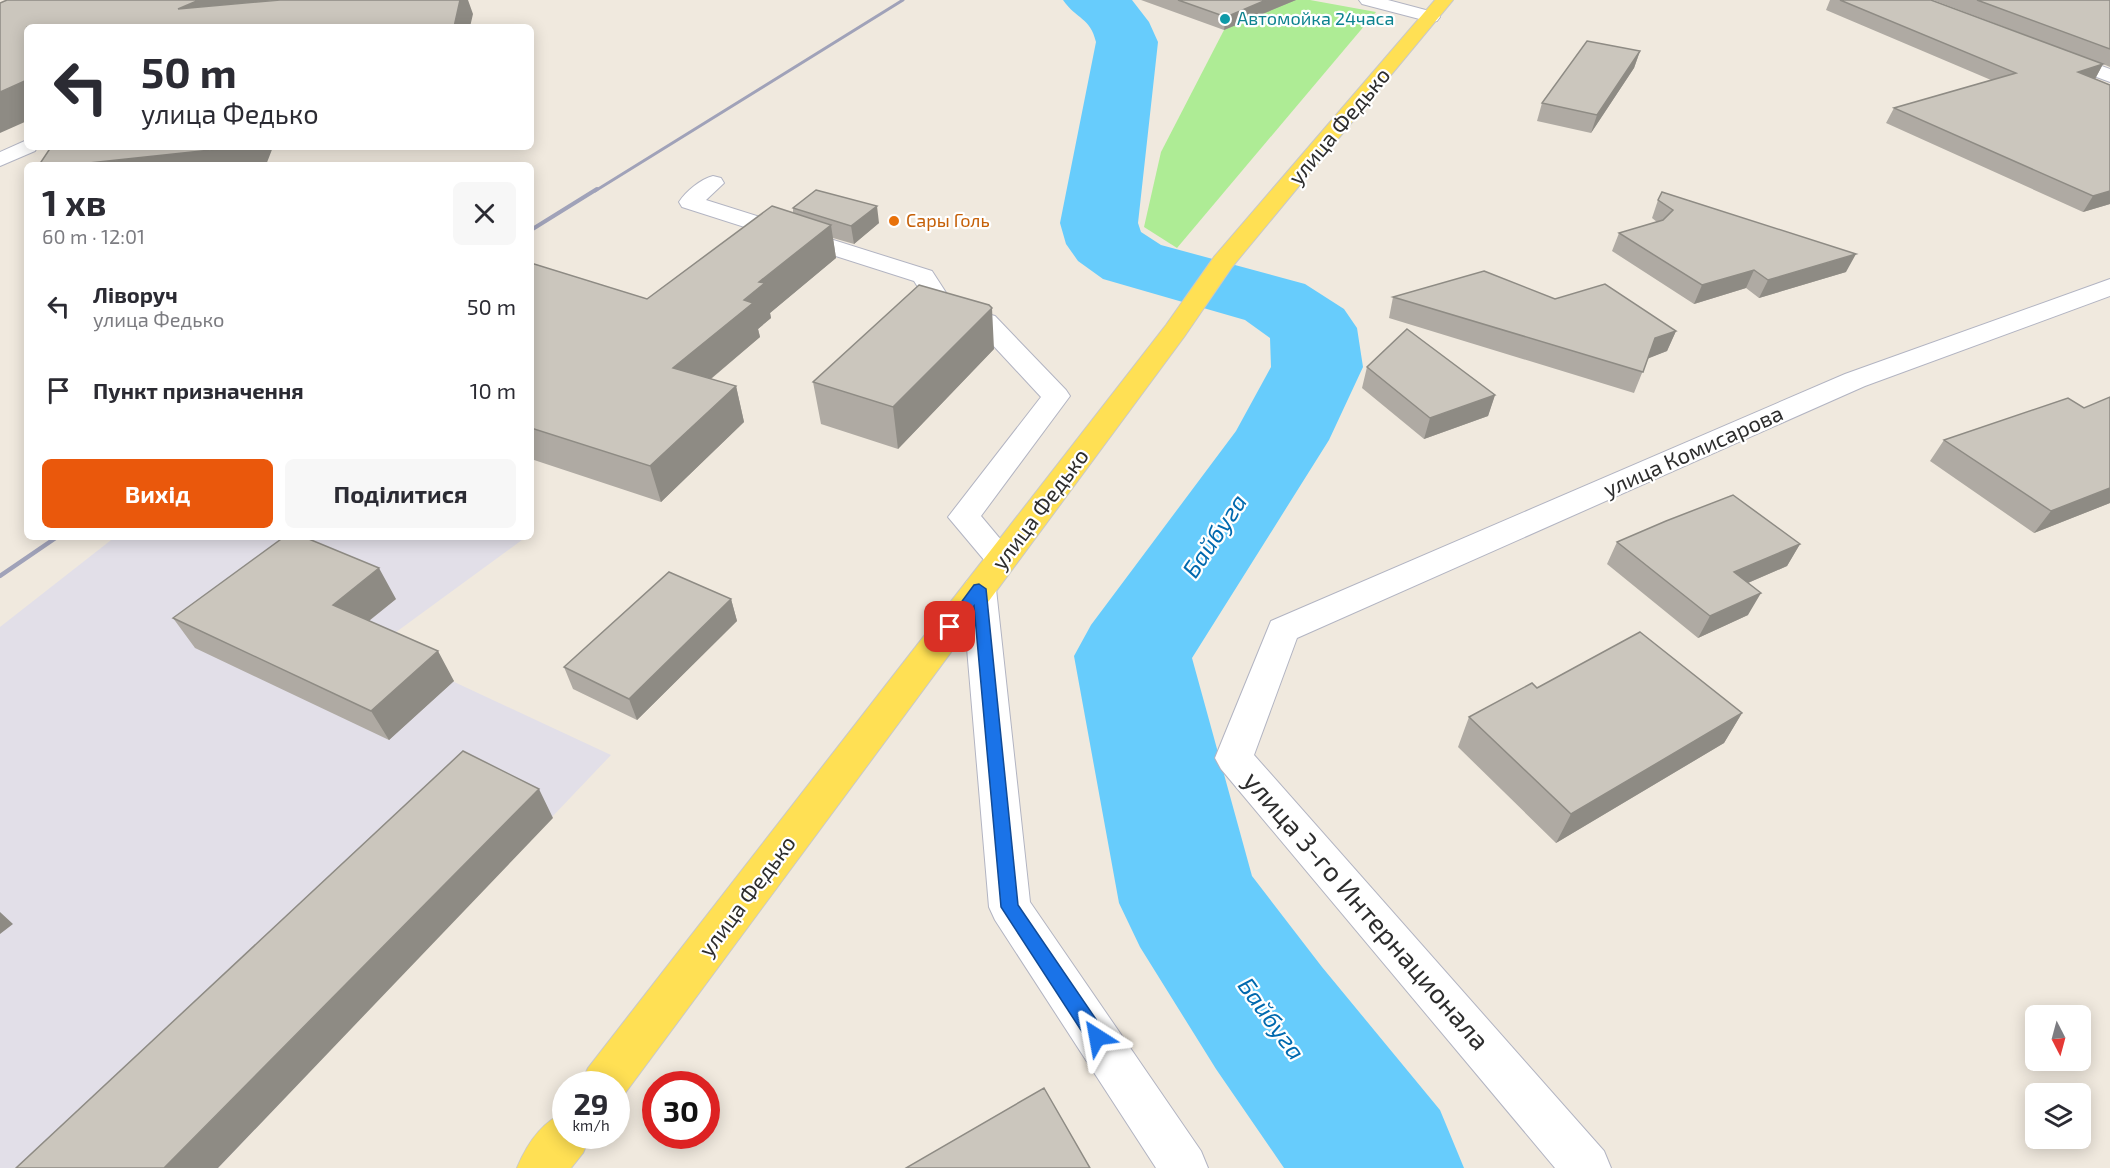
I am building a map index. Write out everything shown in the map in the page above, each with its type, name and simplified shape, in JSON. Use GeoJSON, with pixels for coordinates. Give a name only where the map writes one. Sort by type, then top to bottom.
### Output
{"type":"FeatureCollection","features":[{"type":"Feature","properties":{"kind":"main road","name":"улица Федько"},"geometry":{"type":"LineString","coordinates":[[614,1071],[1168,341],[1224,262],[1444,0]]}},
{"type":"Feature","properties":{"kind":"main road"},"geometry":{"type":"LineString","coordinates":[[541,1168],[556,1149]]}},
{"type":"Feature","properties":{"kind":"street"},"geometry":{"type":"LineString","coordinates":[[1368,0],[1431,17]]}},
{"type":"Feature","properties":{"kind":"street"},"geometry":{"type":"LineString","coordinates":[[2044,51],[2110,76]]}},
{"type":"Feature","properties":{"kind":"street"},"geometry":{"type":"LineString","coordinates":[[0,160],[24,148]]}},
{"type":"Feature","properties":{"kind":"street"},"geometry":{"type":"LineString","coordinates":[[713,183],[690,202],[923,276],[945,310],[986,321],[1056,396],[964,516],[990,574],[1010,907],[1184,1168]]}},
{"type":"Feature","properties":{"kind":"street","name":"улица Комисарова"},"geometry":{"type":"LineString","coordinates":[[1283,630],[1855,380],[2110,287]]}},
{"type":"Feature","properties":{"kind":"street","name":"улица 3-го Интернационала"},"geometry":{"type":"LineString","coordinates":[[1283,630],[1234,758],[1587,1168]]}},
{"type":"Feature","properties":{"kind":"shaded area"},"geometry":{"type":"Polygon","coordinates":[[[111,540],[522,540],[377,646],[611,755],[218,1168],[0,1168],[0,627],[111,540]]]}},
{"type":"Feature","properties":{"kind":"green space"},"geometry":{"type":"Polygon","coordinates":[[[1246,0],[1310,0],[1376,12],[1177,248],[1144,227],[1161,152],[1224,30],[1246,0]]]}},
{"type":"Feature","properties":{"kind":"building"},"geometry":{"type":"Polygon","coordinates":[[[7,0],[199,0],[178,9],[280,0],[460,0],[455,24],[24,24],[24,81],[0,92],[0,3],[7,0]]]}},
{"type":"Feature","properties":{"kind":"building"},"geometry":{"type":"Polygon","coordinates":[[[1178,0],[1266,0],[1226,17],[1178,0]]]}},
{"type":"Feature","properties":{"kind":"building"},"geometry":{"type":"Polygon","coordinates":[[[1840,0],[1931,0],[2103,64],[2078,72],[2110,85],[2110,191],[2093,196],[1894,108],[2016,73],[1840,0]]]}},
{"type":"Feature","properties":{"kind":"building"},"geometry":{"type":"Polygon","coordinates":[[[1977,0],[2110,0],[2110,49],[1977,0]]]}},
{"type":"Feature","properties":{"kind":"building"},"geometry":{"type":"Polygon","coordinates":[[[1587,41],[1640,51],[1597,115],[1542,103],[1587,41]]]}},
{"type":"Feature","properties":{"kind":"building"},"geometry":{"type":"Polygon","coordinates":[[[49,150],[211,150],[98,162],[41,162],[49,150]]]}},
{"type":"Feature","properties":{"kind":"building"},"geometry":{"type":"Polygon","coordinates":[[[816,190],[877,206],[851,226],[793,208],[816,190]]]}},
{"type":"Feature","properties":{"kind":"building"},"geometry":{"type":"Polygon","coordinates":[[[1662,192],[1856,254],[1768,280],[1754,270],[1702,285],[1619,233],[1663,220],[1673,210],[1658,200],[1662,192]]]}},
{"type":"Feature","properties":{"kind":"building"},"geometry":{"type":"Polygon","coordinates":[[[772,206],[831,225],[759,282],[765,283],[744,300],[753,303],[673,368],[736,386],[650,466],[534,429],[534,264],[647,299],[772,206]]]}},
{"type":"Feature","properties":{"kind":"building"},"geometry":{"type":"Polygon","coordinates":[[[1484,271],[1555,299],[1605,284],[1676,331],[1655,338],[1643,372],[1393,297],[1484,271]]]}},
{"type":"Feature","properties":{"kind":"building"},"geometry":{"type":"Polygon","coordinates":[[[919,285],[989,305],[992,308],[893,407],[813,382],[919,285]]]}},
{"type":"Feature","properties":{"kind":"building"},"geometry":{"type":"Polygon","coordinates":[[[1407,329],[1495,395],[1430,418],[1367,367],[1407,329]]]}},
{"type":"Feature","properties":{"kind":"building"},"geometry":{"type":"Polygon","coordinates":[[[2110,397],[2110,488],[2051,511],[1944,440],[2068,398],[2084,408],[2110,397]]]}},
{"type":"Feature","properties":{"kind":"building"},"geometry":{"type":"Polygon","coordinates":[[[1733,495],[1800,544],[1734,572],[1761,593],[1710,616],[1617,542],[1666,521],[1733,495]]]}},
{"type":"Feature","properties":{"kind":"building"},"geometry":{"type":"Polygon","coordinates":[[[280,540],[311,540],[379,568],[333,605],[438,651],[371,711],[173,618],[280,540]]]}},
{"type":"Feature","properties":{"kind":"building"},"geometry":{"type":"Polygon","coordinates":[[[669,572],[731,599],[629,699],[564,667],[669,572]]]}},
{"type":"Feature","properties":{"kind":"building"},"geometry":{"type":"Polygon","coordinates":[[[1640,632],[1742,713],[1571,814],[1469,717],[1532,683],[1537,688],[1640,632]]]}},
{"type":"Feature","properties":{"kind":"building"},"geometry":{"type":"Polygon","coordinates":[[[463,751],[539,789],[164,1168],[16,1168],[463,751]]]}},
{"type":"Feature","properties":{"kind":"building"},"geometry":{"type":"Polygon","coordinates":[[[1044,1088],[1090,1168],[906,1168],[1044,1088]]]}},
{"type":"Feature","properties":{"kind":"waterway","name":"Байбуга"},"geometry":{"type":"LineString","coordinates":[[1092,0],[1115,16],[1127,42],[1099,223],[1106,244],[1132,262],[1275,302],[1313,328],[1317,367],[1280,440],[1133,656],[1189,903],[1269,1018],[1382,1168]]}},
{"type":"Feature","properties":{"kind":"railway"},"geometry":{"type":"LineString","coordinates":[[595,191],[903,0]]}},
{"type":"Feature","properties":{"kind":"railway"},"geometry":{"type":"LineString","coordinates":[[534,228],[597,189]]}},
{"type":"Feature","properties":{"kind":"railway"},"geometry":{"type":"LineString","coordinates":[[0,576],[53,540]]}},
{"type":"Feature","properties":{"kind":"place","name":"Автомойка 24часа"},"geometry":{"type":"Point","coordinates":[1225,19]}},
{"type":"Feature","properties":{"kind":"place","name":"Сары Голь"},"geometry":{"type":"Point","coordinates":[894,221]}},
{"type":"Feature","properties":{"kind":"route"},"geometry":{"type":"LineString","coordinates":[[950,627],[979,589],[1010,907],[1097,1037]]}}]}
